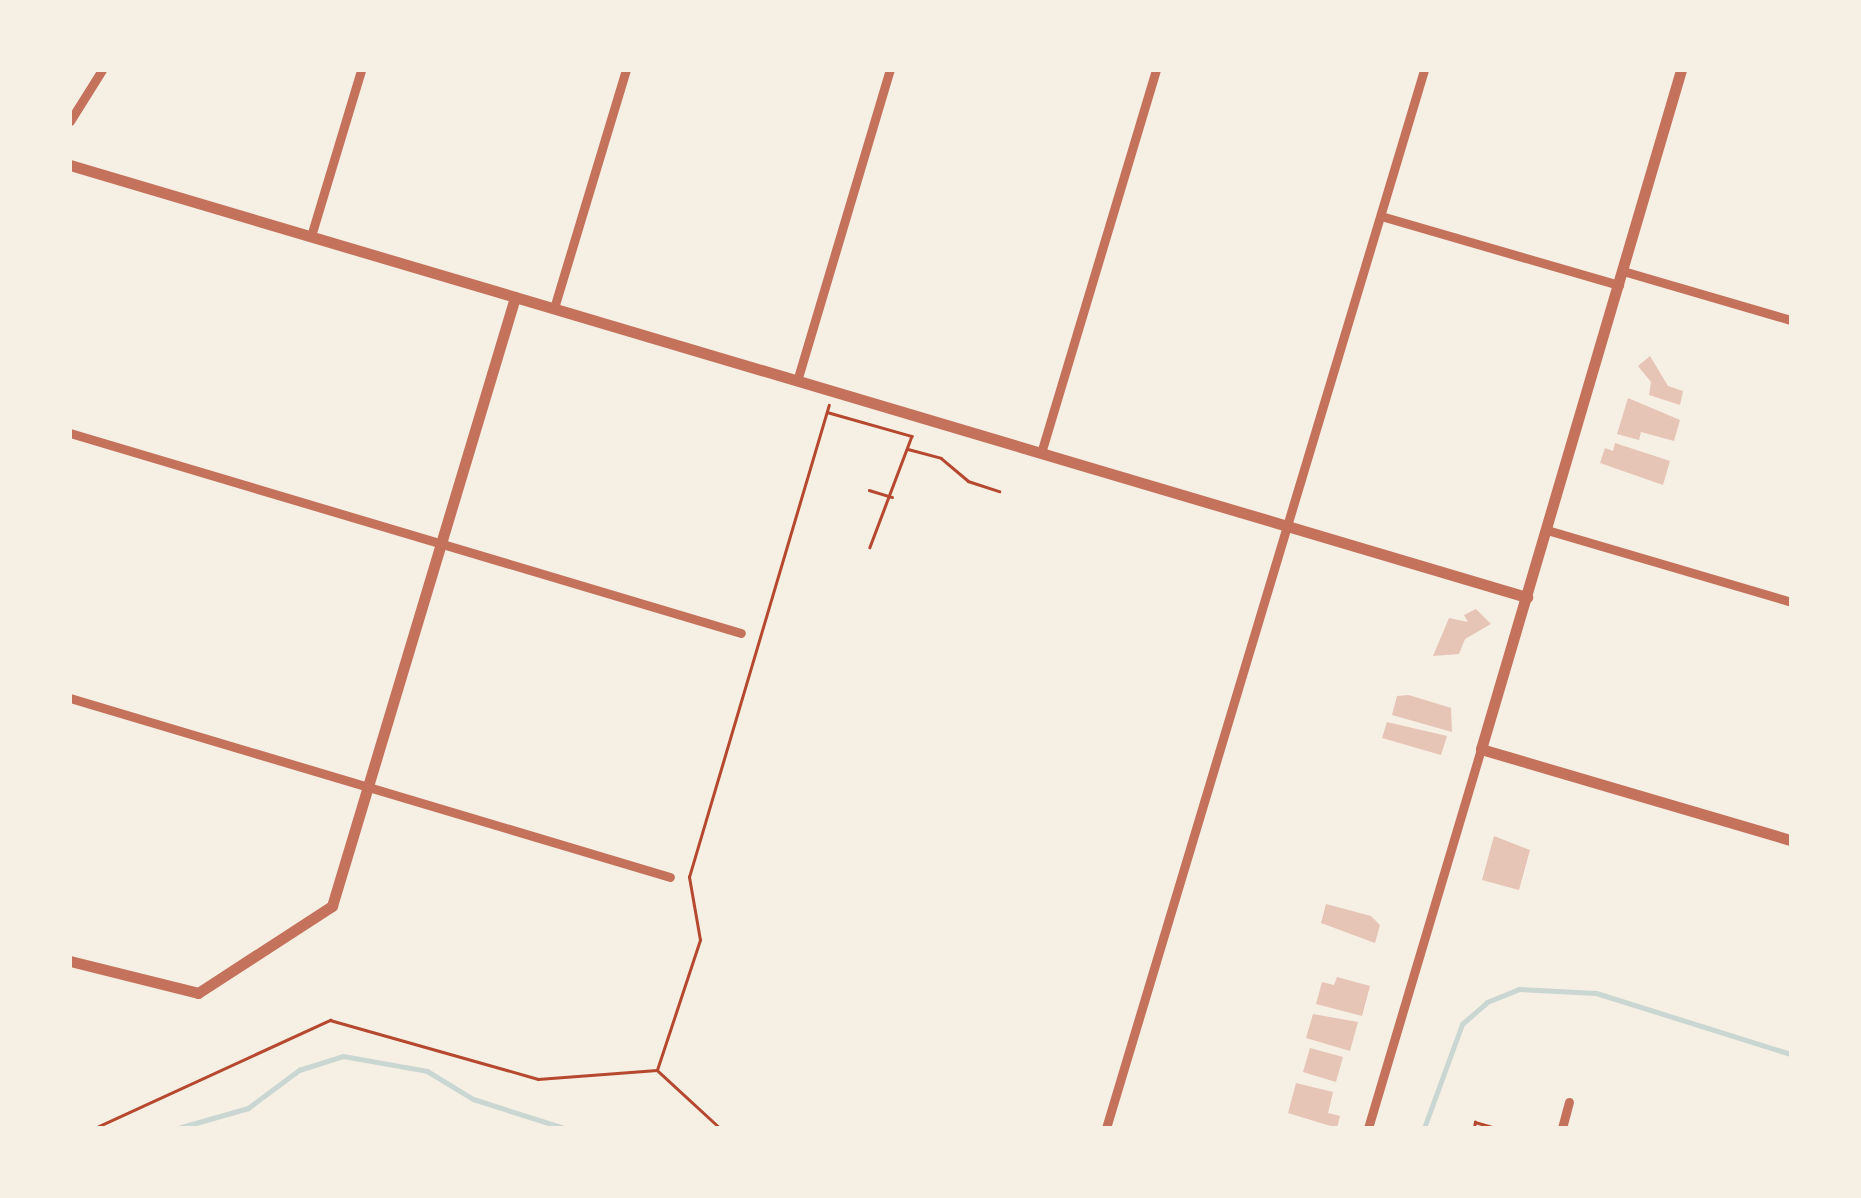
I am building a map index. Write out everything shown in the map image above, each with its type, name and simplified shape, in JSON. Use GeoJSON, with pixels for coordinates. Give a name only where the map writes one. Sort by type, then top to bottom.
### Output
{"type":"FeatureCollection","features":[{"type":"Feature","properties":{"kind":"street"},"geometry":{"type":"LineString","coordinates":[[70,120],[102,70]]}},
{"type":"Feature","properties":{"kind":"street"},"geometry":{"type":"LineString","coordinates":[[311,236],[362,70]]}},
{"type":"Feature","properties":{"kind":"street"},"geometry":{"type":"LineString","coordinates":[[554,308],[626,70]]}},
{"type":"Feature","properties":{"kind":"street"},"geometry":{"type":"LineString","coordinates":[[798,380],[890,70]]}},
{"type":"Feature","properties":{"kind":"street"},"geometry":{"type":"LineString","coordinates":[[1041,454],[1156,70]]}},
{"type":"Feature","properties":{"kind":"street"},"geometry":{"type":"LineString","coordinates":[[1106,1128],[1424,70]]}},
{"type":"Feature","properties":{"kind":"street"},"geometry":{"type":"LineString","coordinates":[[1368,1128],[1682,70]]}},
{"type":"Feature","properties":{"kind":"street"},"geometry":{"type":"LineString","coordinates":[[70,165],[1527,598]]}},
{"type":"Feature","properties":{"kind":"street"},"geometry":{"type":"LineString","coordinates":[[1381,216],[1619,285]]}},
{"type":"Feature","properties":{"kind":"street"},"geometry":{"type":"LineString","coordinates":[[1623,272],[1791,320]]}},
{"type":"Feature","properties":{"kind":"street"},"geometry":{"type":"LineString","coordinates":[[70,961],[190,994],[219,984],[332,906],[515,296]]}},
{"type":"Feature","properties":{"kind":"street"},"geometry":{"type":"LineString","coordinates":[[70,433],[742,633]]}},
{"type":"Feature","properties":{"kind":"street"},"geometry":{"type":"LineString","coordinates":[[1547,530],[1791,602]]}},
{"type":"Feature","properties":{"kind":"street"},"geometry":{"type":"LineString","coordinates":[[70,698],[670,877]]}},
{"type":"Feature","properties":{"kind":"street"},"geometry":{"type":"LineString","coordinates":[[1481,749],[1791,840]]}},
{"type":"Feature","properties":{"kind":"street"},"geometry":{"type":"LineString","coordinates":[[1562,1128],[1569,1102]]}},
{"type":"Feature","properties":{"kind":"path"},"geometry":{"type":"LineString","coordinates":[[657,1070],[700,940],[690,877],[833,392]]}},
{"type":"Feature","properties":{"kind":"path"},"geometry":{"type":"LineString","coordinates":[[827,412],[912,436],[894,498],[870,547]]}},
{"type":"Feature","properties":{"kind":"path"},"geometry":{"type":"LineString","coordinates":[[908,449],[941,458],[968,481],[998,491]]}},
{"type":"Feature","properties":{"kind":"path"},"geometry":{"type":"LineString","coordinates":[[870,490],[894,498]]}},
{"type":"Feature","properties":{"kind":"path"},"geometry":{"type":"LineString","coordinates":[[95,1128],[301,1028],[330,1020],[538,1079],[657,1070],[720,1128]]}},
{"type":"Feature","properties":{"kind":"path"},"geometry":{"type":"LineString","coordinates":[[1474,1128],[1475,1122],[1496,1128]]}},
{"type":"Feature","properties":{"kind":"building"},"geometry":{"type":"Polygon","coordinates":[[[1650,356],[1668,386],[1683,391],[1680,405],[1649,395],[1651,382],[1638,366],[1650,356]]]}},
{"type":"Feature","properties":{"kind":"building"},"geometry":{"type":"Polygon","coordinates":[[[1628,398],[1680,420],[1674,441],[1641,432],[1639,440],[1617,434],[1628,398]]]}},
{"type":"Feature","properties":{"kind":"building"},"geometry":{"type":"Polygon","coordinates":[[[1615,443],[1670,461],[1663,485],[1600,463],[1605,448],[1613,451],[1615,443]]]}},
{"type":"Feature","properties":{"kind":"building"},"geometry":{"type":"Polygon","coordinates":[[[1476,609],[1491,624],[1465,639],[1459,654],[1433,656],[1449,618],[1468,622],[1464,615],[1476,609]]]}},
{"type":"Feature","properties":{"kind":"building"},"geometry":{"type":"Polygon","coordinates":[[[1409,695],[1451,708],[1452,732],[1392,715],[1397,696],[1409,695]]]}},
{"type":"Feature","properties":{"kind":"building"},"geometry":{"type":"Polygon","coordinates":[[[1387,722],[1447,736],[1441,755],[1382,738],[1387,722]]]}},
{"type":"Feature","properties":{"kind":"building"},"geometry":{"type":"Polygon","coordinates":[[[1494,836],[1530,850],[1519,890],[1482,880],[1494,836]]]}},
{"type":"Feature","properties":{"kind":"building"},"geometry":{"type":"Polygon","coordinates":[[[1326,904],[1371,916],[1380,925],[1375,943],[1321,923],[1326,904]]]}},
{"type":"Feature","properties":{"kind":"building"},"geometry":{"type":"Polygon","coordinates":[[[1337,977],[1370,986],[1362,1016],[1316,1004],[1322,982],[1334,985],[1337,977]]]}},
{"type":"Feature","properties":{"kind":"building"},"geometry":{"type":"Polygon","coordinates":[[[1313,1014],[1358,1022],[1350,1051],[1306,1038],[1313,1014]]]}},
{"type":"Feature","properties":{"kind":"building"},"geometry":{"type":"Polygon","coordinates":[[[1310,1048],[1343,1057],[1336,1082],[1303,1072],[1310,1048]]]}},
{"type":"Feature","properties":{"kind":"building"},"geometry":{"type":"Polygon","coordinates":[[[1296,1083],[1333,1092],[1328,1113],[1340,1116],[1337,1128],[1288,1113],[1296,1083]]]}},
{"type":"Feature","properties":{"kind":"waterway"},"geometry":{"type":"LineString","coordinates":[[1424,1128],[1462,1024],[1487,1002],[1519,989],[1596,993],[1791,1054]]}},
{"type":"Feature","properties":{"kind":"waterway"},"geometry":{"type":"LineString","coordinates":[[178,1128],[248,1108],[299,1070],[343,1056],[427,1071],[473,1099],[564,1128]]}}]}
